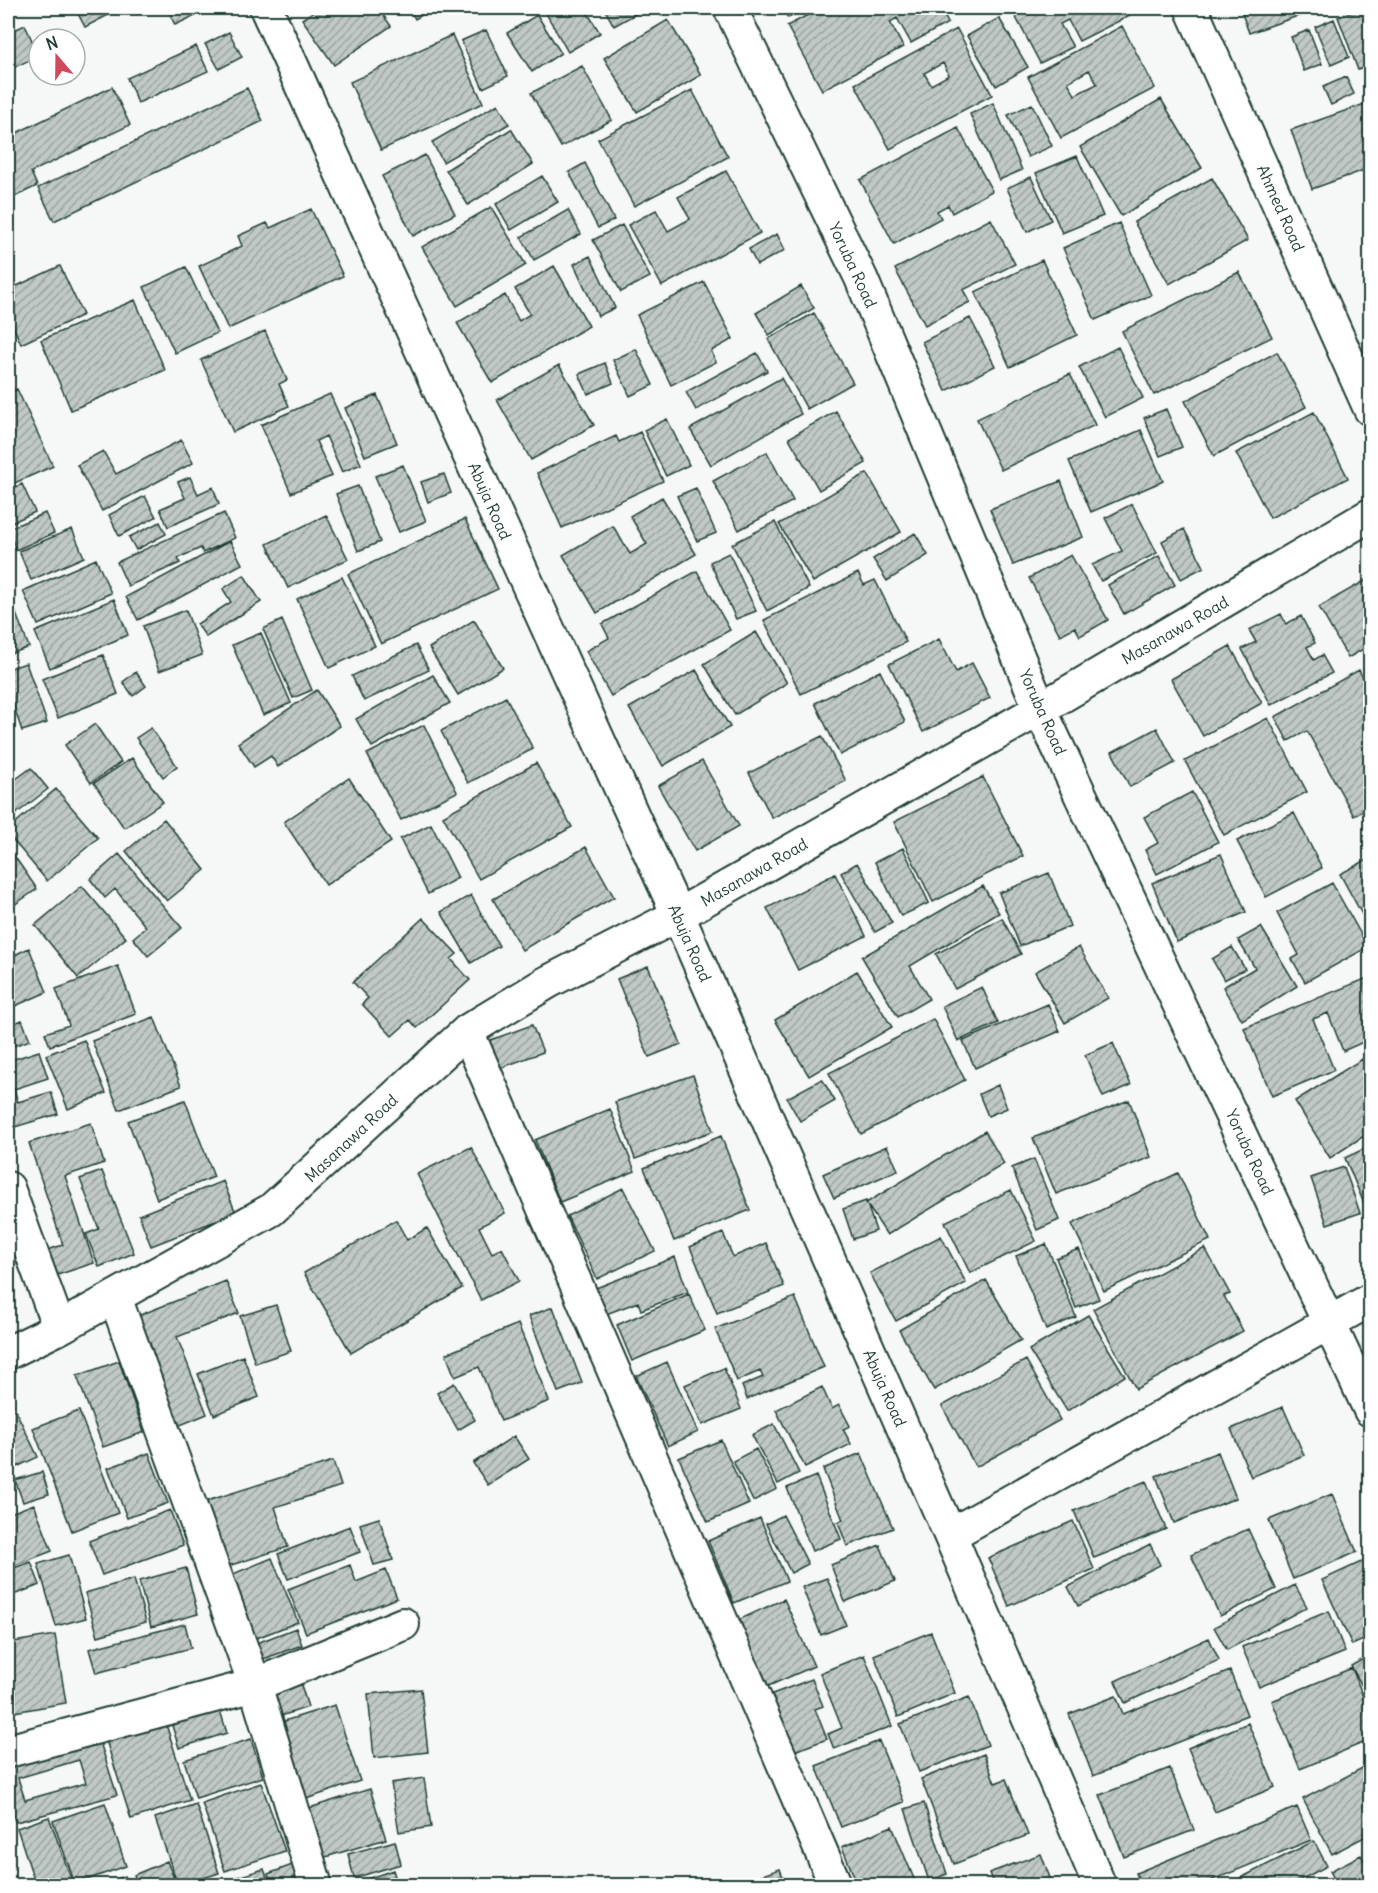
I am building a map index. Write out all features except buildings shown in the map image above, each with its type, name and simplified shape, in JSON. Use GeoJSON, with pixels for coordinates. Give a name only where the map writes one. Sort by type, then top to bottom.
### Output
{"type":"FeatureCollection","features":[{"type":"Feature","properties":{"kind":"street","name":"Abuja Road"},"geometry":{"type":"LineString","coordinates":[[266,8],[678,915],[950,1535],[1100,1886]]}},
{"type":"Feature","properties":{"kind":"street","name":"Yoruba Road"},"geometry":{"type":"LineString","coordinates":[[730,8],[861,278],[1040,709],[1371,1410]]}},
{"type":"Feature","properties":{"kind":"street","name":"Ahmed Road"},"geometry":{"type":"LineString","coordinates":[[1191,8],[1371,409]]}},
{"type":"Feature","properties":{"kind":"street","name":"Masanawa Road"},"geometry":{"type":"LineString","coordinates":[[8,1353],[59,1328],[258,1217],[467,1031],[548,982],[678,915],[1040,709],[1371,515]]}},
{"type":"Feature","properties":{"kind":"street"},"geometry":{"type":"LineString","coordinates":[[467,1031],[836,1886]]}},
{"type":"Feature","properties":{"kind":"street"},"geometry":{"type":"LineString","coordinates":[[8,1188],[59,1328]]}},
{"type":"Feature","properties":{"kind":"street"},"geometry":{"type":"LineString","coordinates":[[115,1297],[255,1685],[316,1886]]}},
{"type":"Feature","properties":{"kind":"street"},"geometry":{"type":"LineString","coordinates":[[950,1535],[1371,1300]]}},
{"type":"Feature","properties":{"kind":"street"},"geometry":{"type":"LineString","coordinates":[[8,1751],[255,1685],[403,1624]]}}]}
